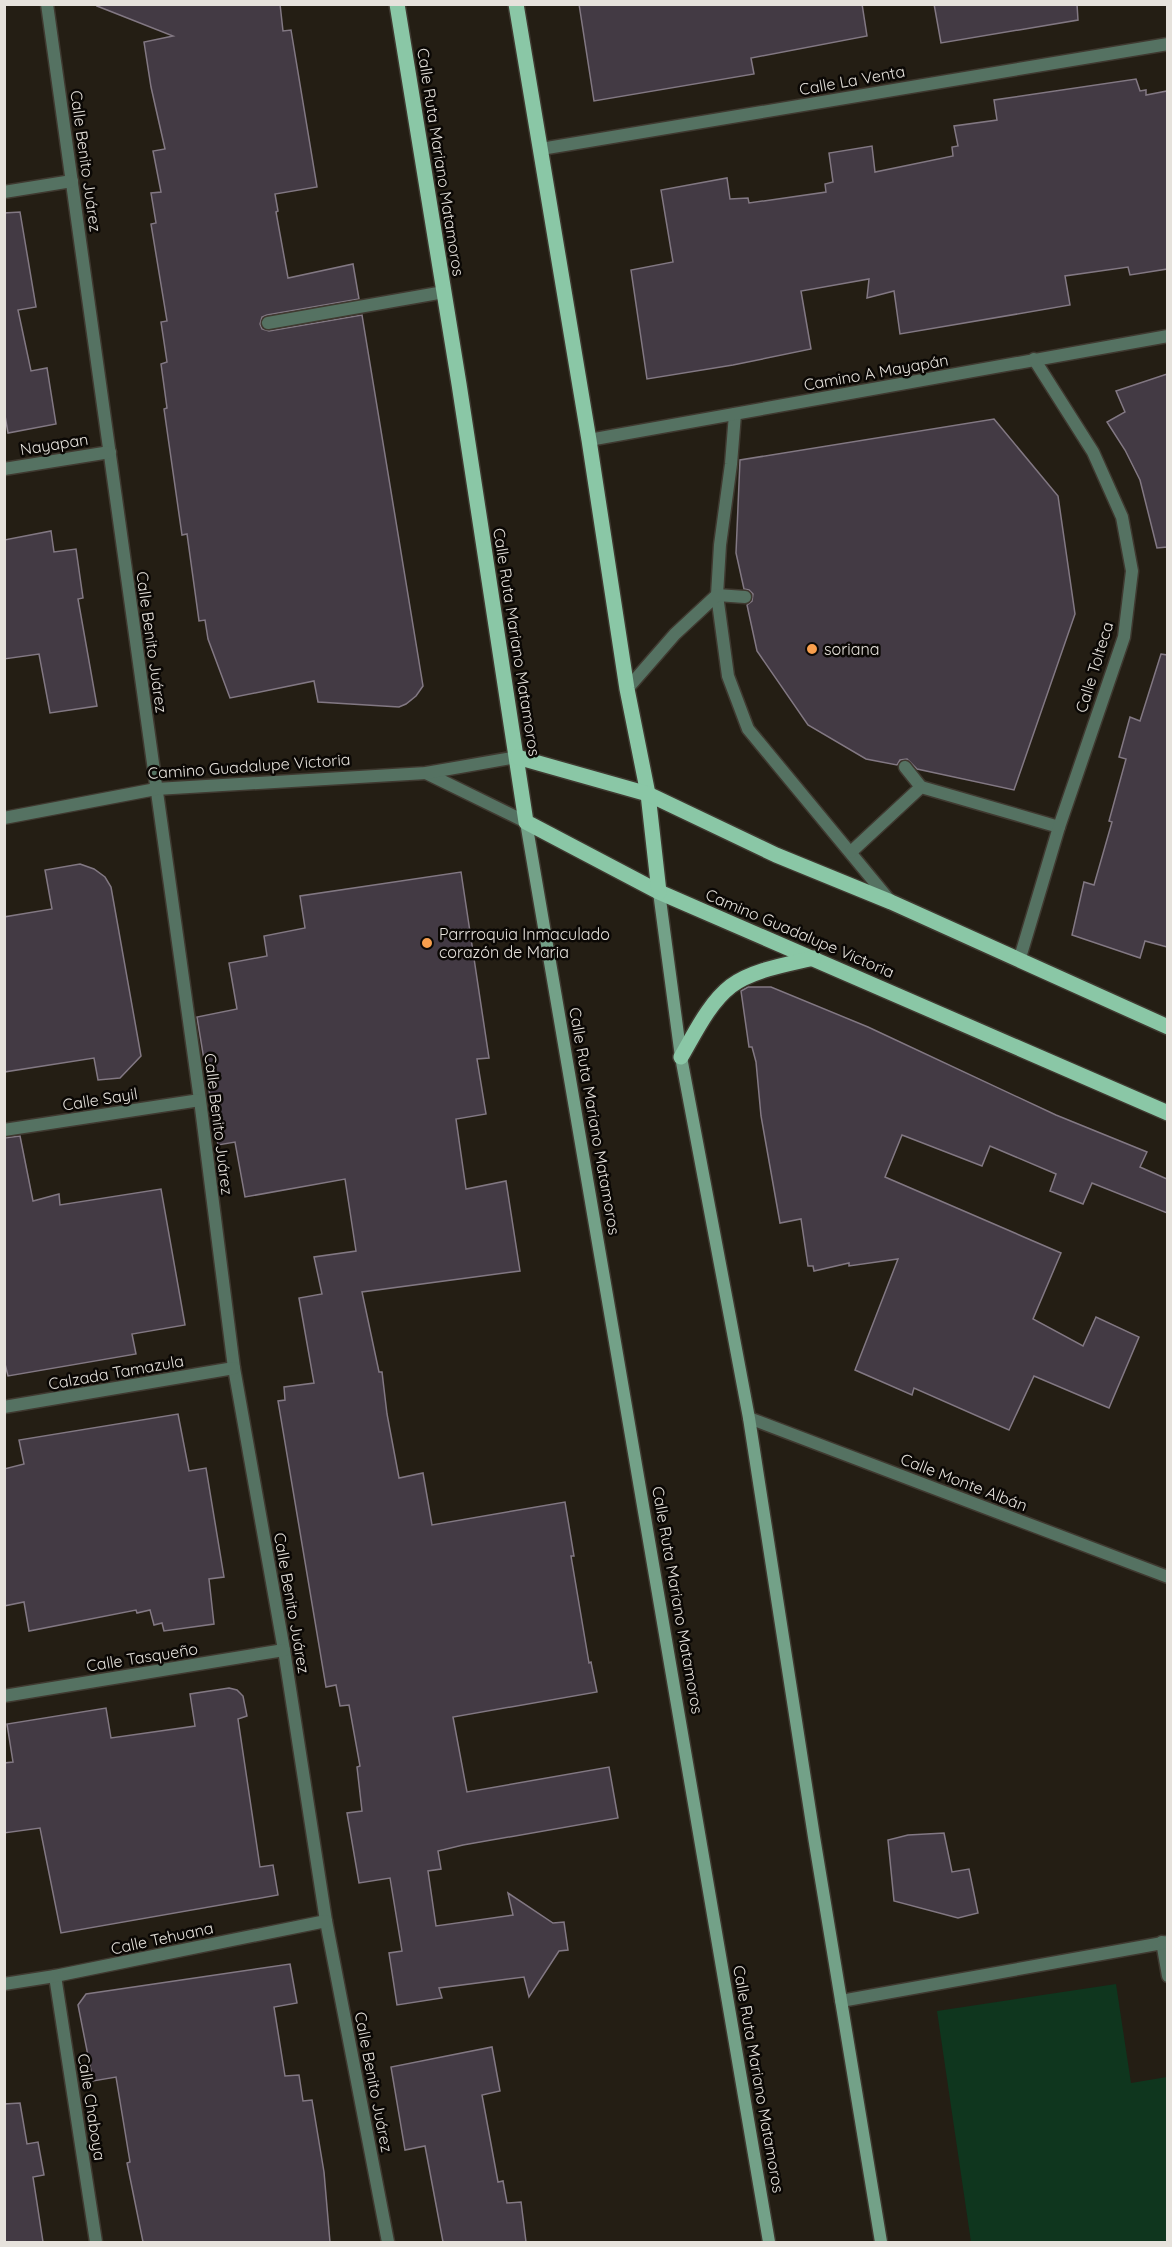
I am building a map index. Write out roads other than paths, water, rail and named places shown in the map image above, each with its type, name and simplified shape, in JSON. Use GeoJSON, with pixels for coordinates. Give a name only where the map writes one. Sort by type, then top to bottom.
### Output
{"type":"FeatureCollection","features":[{"type":"Feature","properties":{"kind":"main road","name":"Calle Ruta Mariano Matamoros"},"geometry":{"type":"LineString","coordinates":[[397,4],[526,822],[769,2242]]}},
{"type":"Feature","properties":{"kind":"main road"},"geometry":{"type":"LineString","coordinates":[[516,4],[590,440],[627,688],[648,794],[681,1057],[749,1418],[881,2242]]}},
{"type":"Feature","properties":{"kind":"main road","name":"Camino Guadalupe Victoria"},"geometry":{"type":"LineString","coordinates":[[517,757],[648,794],[776,855],[891,902],[1167,1027]]}},
{"type":"Feature","properties":{"kind":"main road","name":"Camino Guadalupe Victoria"},"geometry":{"type":"LineString","coordinates":[[526,822],[659,892],[1167,1113]]}},
{"type":"Feature","properties":{"kind":"main road"},"geometry":{"type":"LineString","coordinates":[[681,1057],[709,1010],[732,985],[763,971],[814,958]]}},
{"type":"Feature","properties":{"kind":"street","name":"Calle Benito Juárez"},"geometry":{"type":"LineString","coordinates":[[47,4],[200,1100],[234,1368],[284,1650],[326,1921],[388,2242]]}},
{"type":"Feature","properties":{"kind":"street","name":"Calle La Venta"},"geometry":{"type":"LineString","coordinates":[[542,149],[1167,44]]}},
{"type":"Feature","properties":{"kind":"street"},"geometry":{"type":"LineString","coordinates":[[4,192],[72,181]]}},
{"type":"Feature","properties":{"kind":"street"},"geometry":{"type":"LineString","coordinates":[[268,323],[444,292]]}},
{"type":"Feature","properties":{"kind":"street","name":"Camino A Mayapán"},"geometry":{"type":"LineString","coordinates":[[590,440],[1167,336]]}},
{"type":"Feature","properties":{"kind":"street","name":"Calle Tolteca"},"geometry":{"type":"LineString","coordinates":[[1019,961],[1059,827],[1124,637],[1132,571],[1122,517],[1094,452],[1034,359]]}},
{"type":"Feature","properties":{"kind":"street"},"geometry":{"type":"LineString","coordinates":[[735,414],[720,545],[717,595],[728,676],[748,729],[891,902]]}},
{"type":"Feature","properties":{"kind":"street","name":"Nayapan"},"geometry":{"type":"LineString","coordinates":[[4,469],[110,452]]}},
{"type":"Feature","properties":{"kind":"street"},"geometry":{"type":"LineString","coordinates":[[627,688],[675,634],[717,595],[745,597]]}},
{"type":"Feature","properties":{"kind":"street","name":"Camino Guadalupe Victoria"},"geometry":{"type":"LineString","coordinates":[[4,818],[156,789],[426,773],[517,757]]}},
{"type":"Feature","properties":{"kind":"street"},"geometry":{"type":"LineString","coordinates":[[905,767],[921,787],[1059,827]]}},
{"type":"Feature","properties":{"kind":"street","name":"Camino Guadalupe Victoria"},"geometry":{"type":"LineString","coordinates":[[426,773],[526,822]]}},
{"type":"Feature","properties":{"kind":"street"},"geometry":{"type":"LineString","coordinates":[[851,852],[921,787]]}},
{"type":"Feature","properties":{"kind":"street","name":"Calle Sayil"},"geometry":{"type":"LineString","coordinates":[[4,1130],[200,1100]]}},
{"type":"Feature","properties":{"kind":"street","name":"Calzada Tamazula"},"geometry":{"type":"LineString","coordinates":[[4,1407],[234,1368]]}},
{"type":"Feature","properties":{"kind":"street","name":"Calle Monte Albán"},"geometry":{"type":"LineString","coordinates":[[749,1418],[1167,1577]]}},
{"type":"Feature","properties":{"kind":"street","name":"Calle Tasqueño"},"geometry":{"type":"LineString","coordinates":[[4,1695],[284,1650]]}},
{"type":"Feature","properties":{"kind":"street","name":"Calle Tehuana"},"geometry":{"type":"LineString","coordinates":[[4,1984],[55,1976],[326,1921]]}},
{"type":"Feature","properties":{"kind":"street"},"geometry":{"type":"LineString","coordinates":[[841,2001],[1165,1942],[1167,1976]]}},
{"type":"Feature","properties":{"kind":"street","name":"Calle Chaboya"},"geometry":{"type":"LineString","coordinates":[[55,1976],[96,2242]]}},
{"type":"Feature","properties":{"kind":"place","name":"soriana"},"geometry":{"type":"Point","coordinates":[812,649]}},
{"type":"Feature","properties":{"kind":"place","name":"Parrroquia Inmaculado corazón de Maria"},"geometry":{"type":"Point","coordinates":[427,943]}}]}
